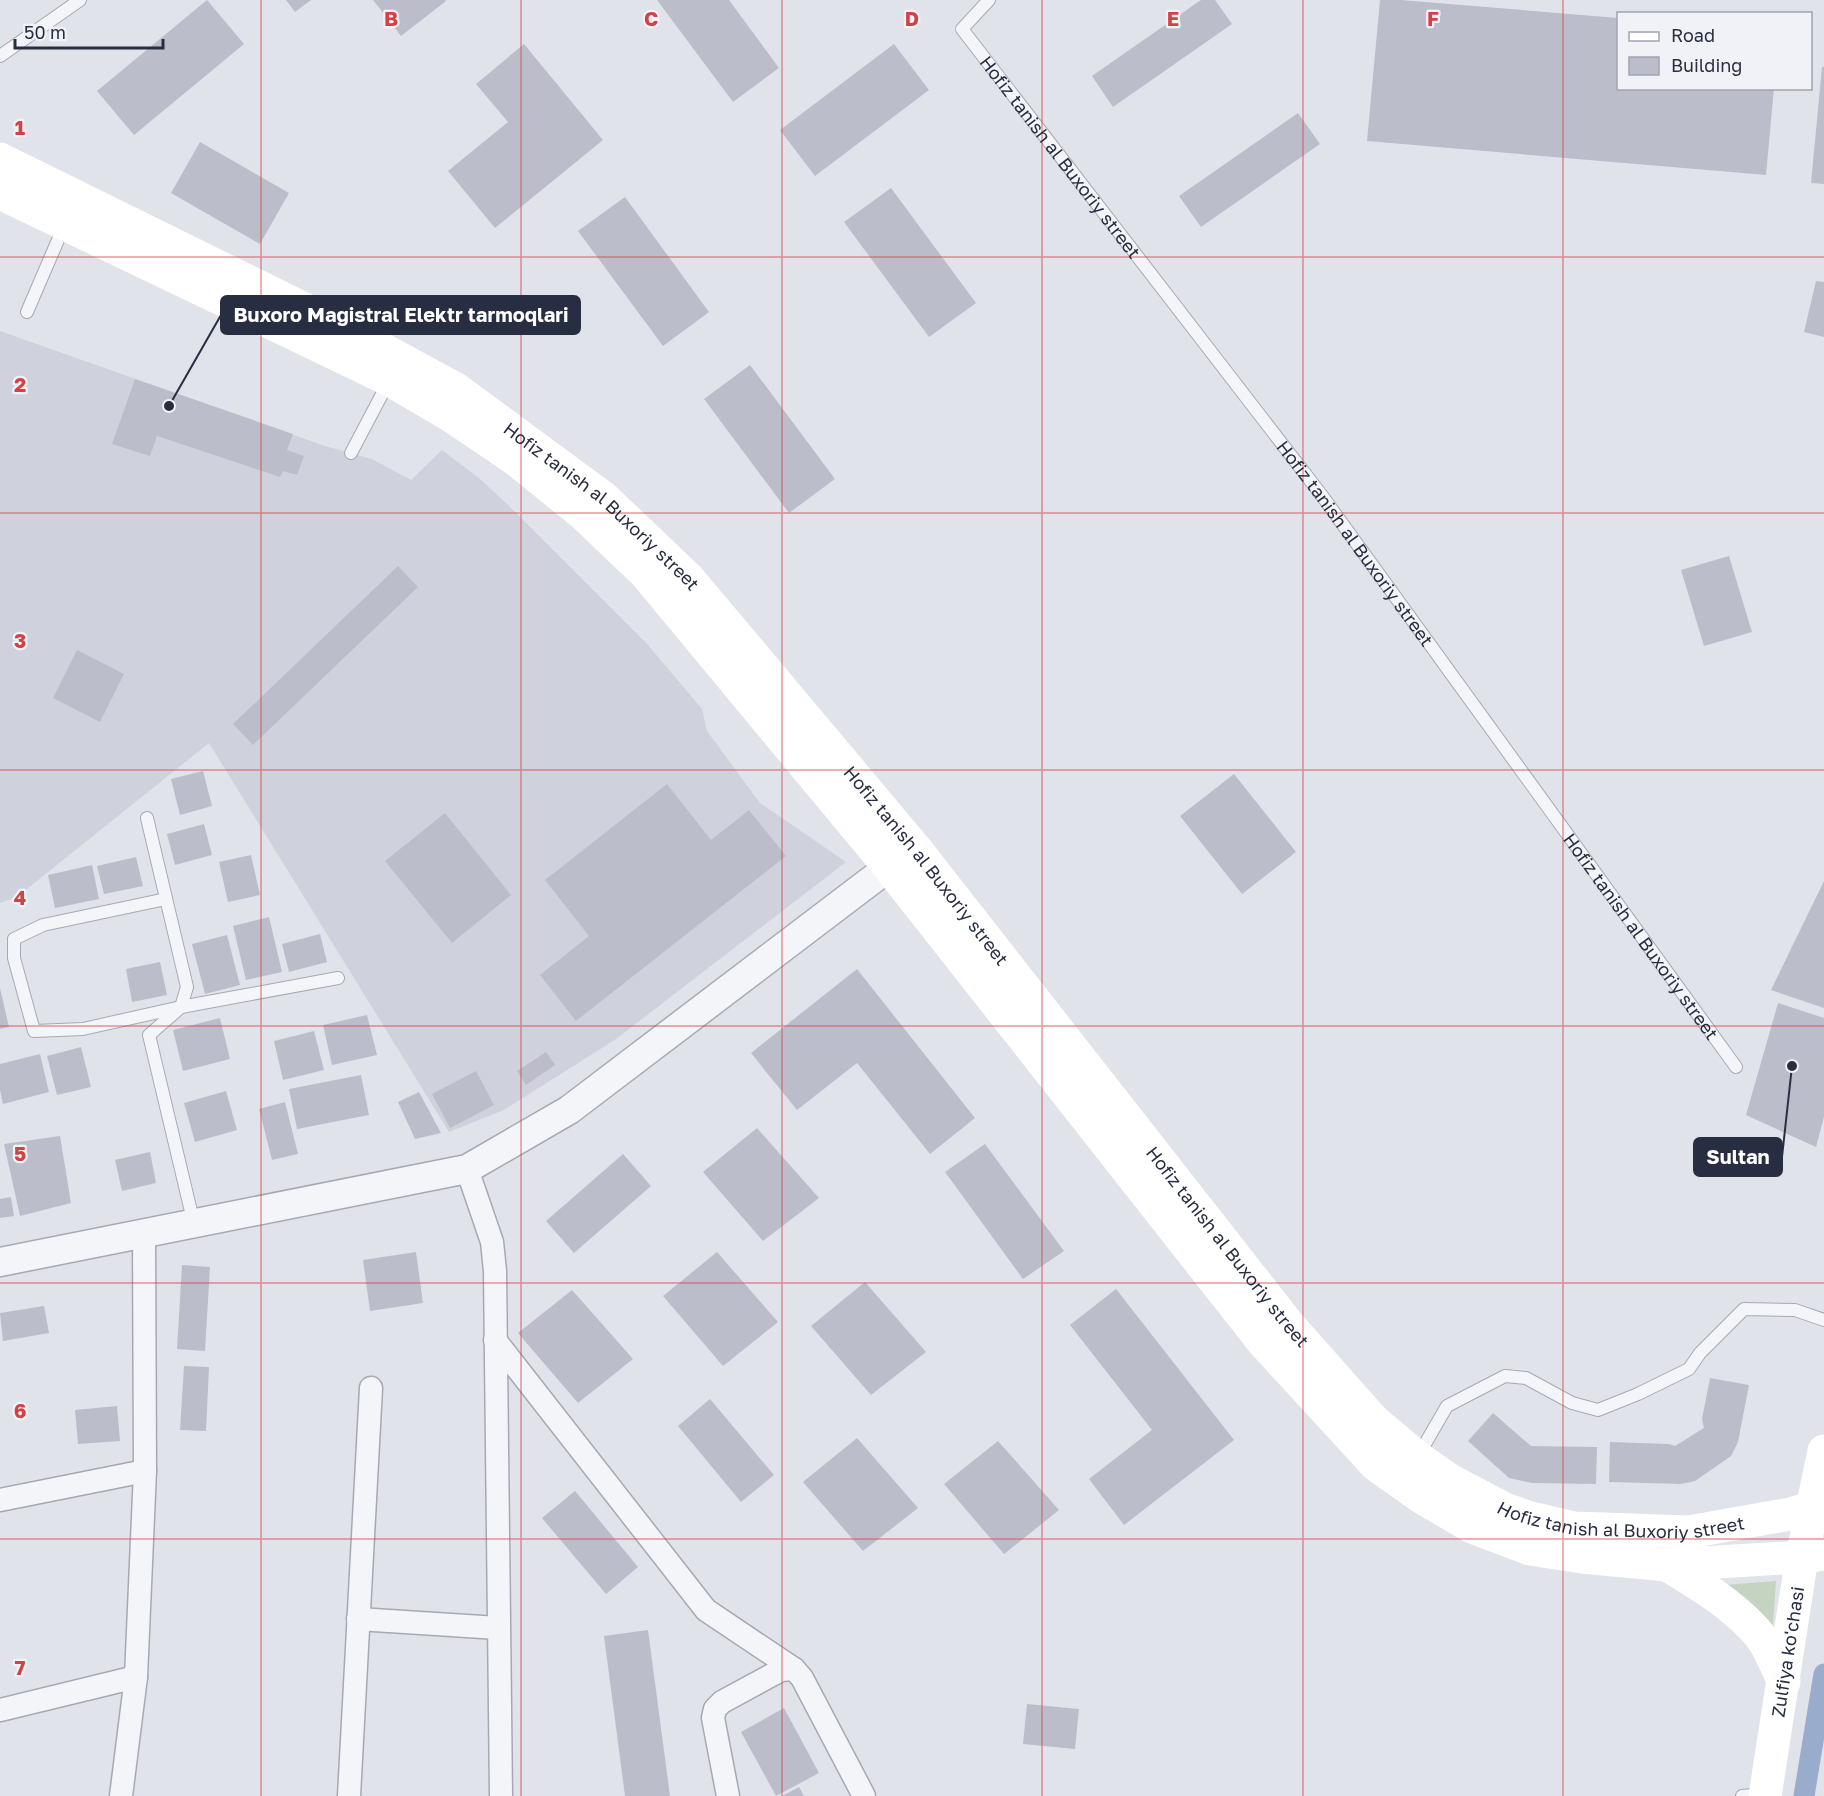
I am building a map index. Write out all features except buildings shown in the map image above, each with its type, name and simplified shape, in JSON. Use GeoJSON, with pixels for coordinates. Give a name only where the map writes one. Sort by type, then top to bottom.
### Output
{"type":"FeatureCollection","features":[{"type":"Feature","properties":{"kind":"main road","name":"Hofiz tanish al Buxoriy street"},"geometry":{"type":"LineString","coordinates":[[0,159],[351,332],[456,389],[604,498],[689,579],[915,848],[1288,1324],[1374,1421],[1418,1457],[1448,1479],[1505,1509],[1527,1517],[1574,1528],[1689,1532],[1818,1507]]}},
{"type":"Feature","properties":{"kind":"main road","name":"Hofiz tanish al Buxoriy street"},"geometry":{"type":"LineString","coordinates":[[0,193],[390,380],[453,417],[515,459],[583,514],[645,573],[889,867],[1263,1342],[1376,1465],[1421,1497],[1472,1527],[1530,1549],[1582,1557],[1667,1565],[1813,1556]]}},
{"type":"Feature","properties":{"kind":"main road","name":"Zulfiya ko'chasi"},"geometry":{"type":"LineString","coordinates":[[1758,1795],[1813,1556],[1824,1451]]}},
{"type":"Feature","properties":{"kind":"main road"},"geometry":{"type":"LineString","coordinates":[[1667,1565],[1721,1599],[1755,1630],[1767,1647],[1784,1682]]}},
{"type":"Feature","properties":{"kind":"street"},"geometry":{"type":"LineString","coordinates":[[0,1262],[467,1169],[569,1110],[915,848]]}},
{"type":"Feature","properties":{"kind":"street"},"geometry":{"type":"LineString","coordinates":[[467,1169],[492,1242],[495,1271],[501,1796]]}},
{"type":"Feature","properties":{"kind":"street"},"geometry":{"type":"LineString","coordinates":[[121,1796],[136,1677],[145,1471],[144,1234]]}},
{"type":"Feature","properties":{"kind":"street"},"geometry":{"type":"LineString","coordinates":[[495,1340],[706,1610],[794,1669],[802,1678],[864,1796]]}},
{"type":"Feature","properties":{"kind":"street"},"geometry":{"type":"LineString","coordinates":[[349,1796],[371,1388]]}},
{"type":"Feature","properties":{"kind":"street"},"geometry":{"type":"LineString","coordinates":[[0,1500],[145,1471]]}},
{"type":"Feature","properties":{"kind":"street"},"geometry":{"type":"LineString","coordinates":[[358,1619],[498,1628]]}},
{"type":"Feature","properties":{"kind":"street"},"geometry":{"type":"LineString","coordinates":[[728,1796],[713,1718],[716,1709],[722,1702],[781,1670],[794,1669]]}},
{"type":"Feature","properties":{"kind":"street"},"geometry":{"type":"LineString","coordinates":[[0,1710],[136,1677]]}},
{"type":"Feature","properties":{"kind":"lane"},"geometry":{"type":"LineString","coordinates":[[0,56],[80,0]]}},
{"type":"Feature","properties":{"kind":"lane","name":"Hofiz tanish al Buxoriy street"},"geometry":{"type":"LineString","coordinates":[[989,0],[962,29],[1323,497],[1736,1067]]}},
{"type":"Feature","properties":{"kind":"lane"},"geometry":{"type":"LineString","coordinates":[[27,312],[64,224]]}},
{"type":"Feature","properties":{"kind":"lane"},"geometry":{"type":"LineString","coordinates":[[351,453],[390,380]]}},
{"type":"Feature","properties":{"kind":"lane"},"geometry":{"type":"LineString","coordinates":[[147,818],[187,987],[181,1007],[149,1035],[194,1224]]}},
{"type":"Feature","properties":{"kind":"lane"},"geometry":{"type":"LineString","coordinates":[[166,899],[43,925],[14,939],[14,958],[34,1031],[83,1029],[181,1007],[338,978]]}},
{"type":"Feature","properties":{"kind":"lane"},"geometry":{"type":"LineString","coordinates":[[1418,1457],[1447,1406],[1505,1376],[1527,1378],[1572,1403],[1598,1410],[1638,1394],[1689,1369],[1700,1353],[1744,1309],[1795,1310],[1824,1320]]}},
{"type":"Feature","properties":{"kind":"shaded area"},"geometry":{"type":"Polygon","coordinates":[[[0,331],[325,446],[372,459],[411,480],[442,450],[479,478],[506,503],[648,645],[702,709],[707,731],[760,803],[846,862],[616,1039],[504,1110],[449,1132],[209,743],[17,897],[0,903],[0,331]]]}},
{"type":"Feature","properties":{"kind":"green space"},"geometry":{"type":"Polygon","coordinates":[[[1776,1581],[1772,1637],[1724,1585],[1776,1581]]]}},
{"type":"Feature","properties":{"kind":"waterway"},"geometry":{"type":"LineString","coordinates":[[1804,1796],[1824,1674]]}},
{"type":"Feature","properties":{"kind":"place","name":"Buxoro Magistral Elektr tarmoqlari"},"geometry":{"type":"Point","coordinates":[169,406]}},
{"type":"Feature","properties":{"kind":"place","name":"Sultan"},"geometry":{"type":"Point","coordinates":[1792,1066]}}]}
